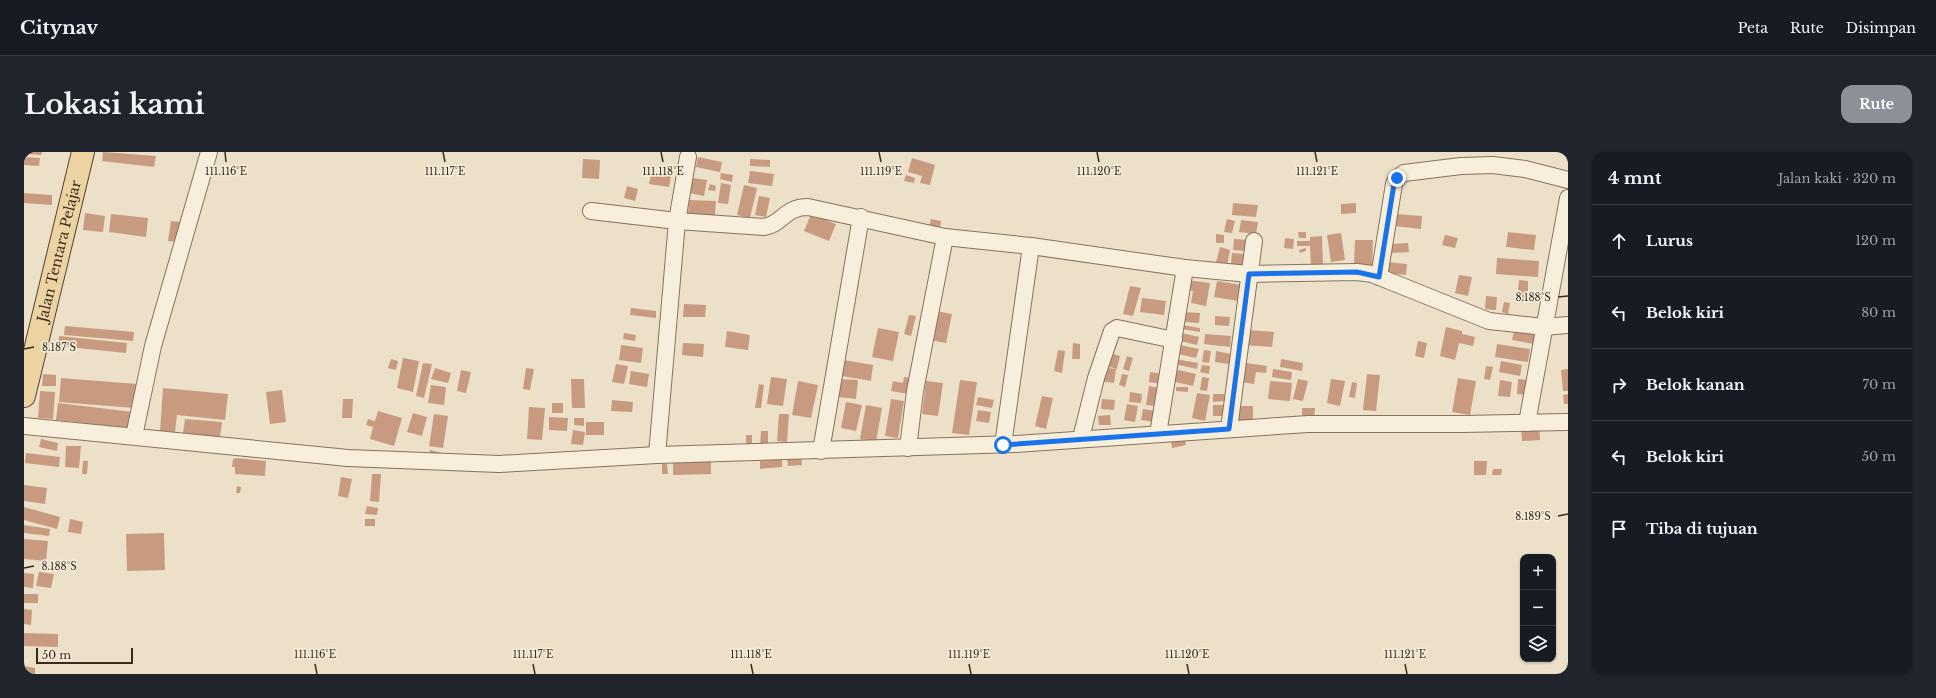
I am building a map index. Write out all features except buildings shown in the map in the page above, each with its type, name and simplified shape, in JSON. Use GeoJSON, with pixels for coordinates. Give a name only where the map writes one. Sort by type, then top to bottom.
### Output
{"type":"FeatureCollection","features":[{"type":"Feature","properties":{"kind":"main road","name":"Jalan Tentara Pelajar"},"geometry":{"type":"LineString","coordinates":[[24,396],[83,152]]}},
{"type":"Feature","properties":{"kind":"street"},"geometry":{"type":"LineString","coordinates":[[134,436],[153,346],[209,152]]}},
{"type":"Feature","properties":{"kind":"street"},"geometry":{"type":"LineString","coordinates":[[656,455],[677,221],[688,157]]}},
{"type":"Feature","properties":{"kind":"street"},"geometry":{"type":"LineString","coordinates":[[1379,277],[1394,184],[1400,175],[1412,172],[1461,166],[1493,165],[1525,169],[1568,180]]}},
{"type":"Feature","properties":{"kind":"street"},"geometry":{"type":"LineString","coordinates":[[1527,423],[1568,198]]}},
{"type":"Feature","properties":{"kind":"street"},"geometry":{"type":"LineString","coordinates":[[591,211],[677,221],[771,226],[791,209],[798,207],[824,209],[944,237],[1031,246],[1185,268],[1249,274],[1357,272],[1379,277],[1489,321],[1544,327],[1568,325]]}},
{"type":"Feature","properties":{"kind":"street"},"geometry":{"type":"LineString","coordinates":[[821,451],[861,217]]}},
{"type":"Feature","properties":{"kind":"street"},"geometry":{"type":"LineString","coordinates":[[908,448],[915,391],[944,237]]}},
{"type":"Feature","properties":{"kind":"street"},"geometry":{"type":"LineString","coordinates":[[1229,429],[1254,241]]}},
{"type":"Feature","properties":{"kind":"street"},"geometry":{"type":"LineString","coordinates":[[1003,445],[1031,246]]}},
{"type":"Feature","properties":{"kind":"street"},"geometry":{"type":"LineString","coordinates":[[1158,434],[1185,268]]}},
{"type":"Feature","properties":{"kind":"street"},"geometry":{"type":"LineString","coordinates":[[1082,438],[1096,378],[1112,330],[1117,328],[1174,340]]}},
{"type":"Feature","properties":{"kind":"street"},"geometry":{"type":"LineString","coordinates":[[24,426],[348,458],[499,464],[656,455],[1003,445],[1082,438],[1308,424],[1568,422]]}},
{"type":"Feature","properties":{"kind":"route"},"geometry":{"type":"LineString","coordinates":[[1003,445],[1082,438],[1229,429],[1249,274],[1357,272],[1372,274],[1379,277],[1394,184],[1397,178]]}}]}
